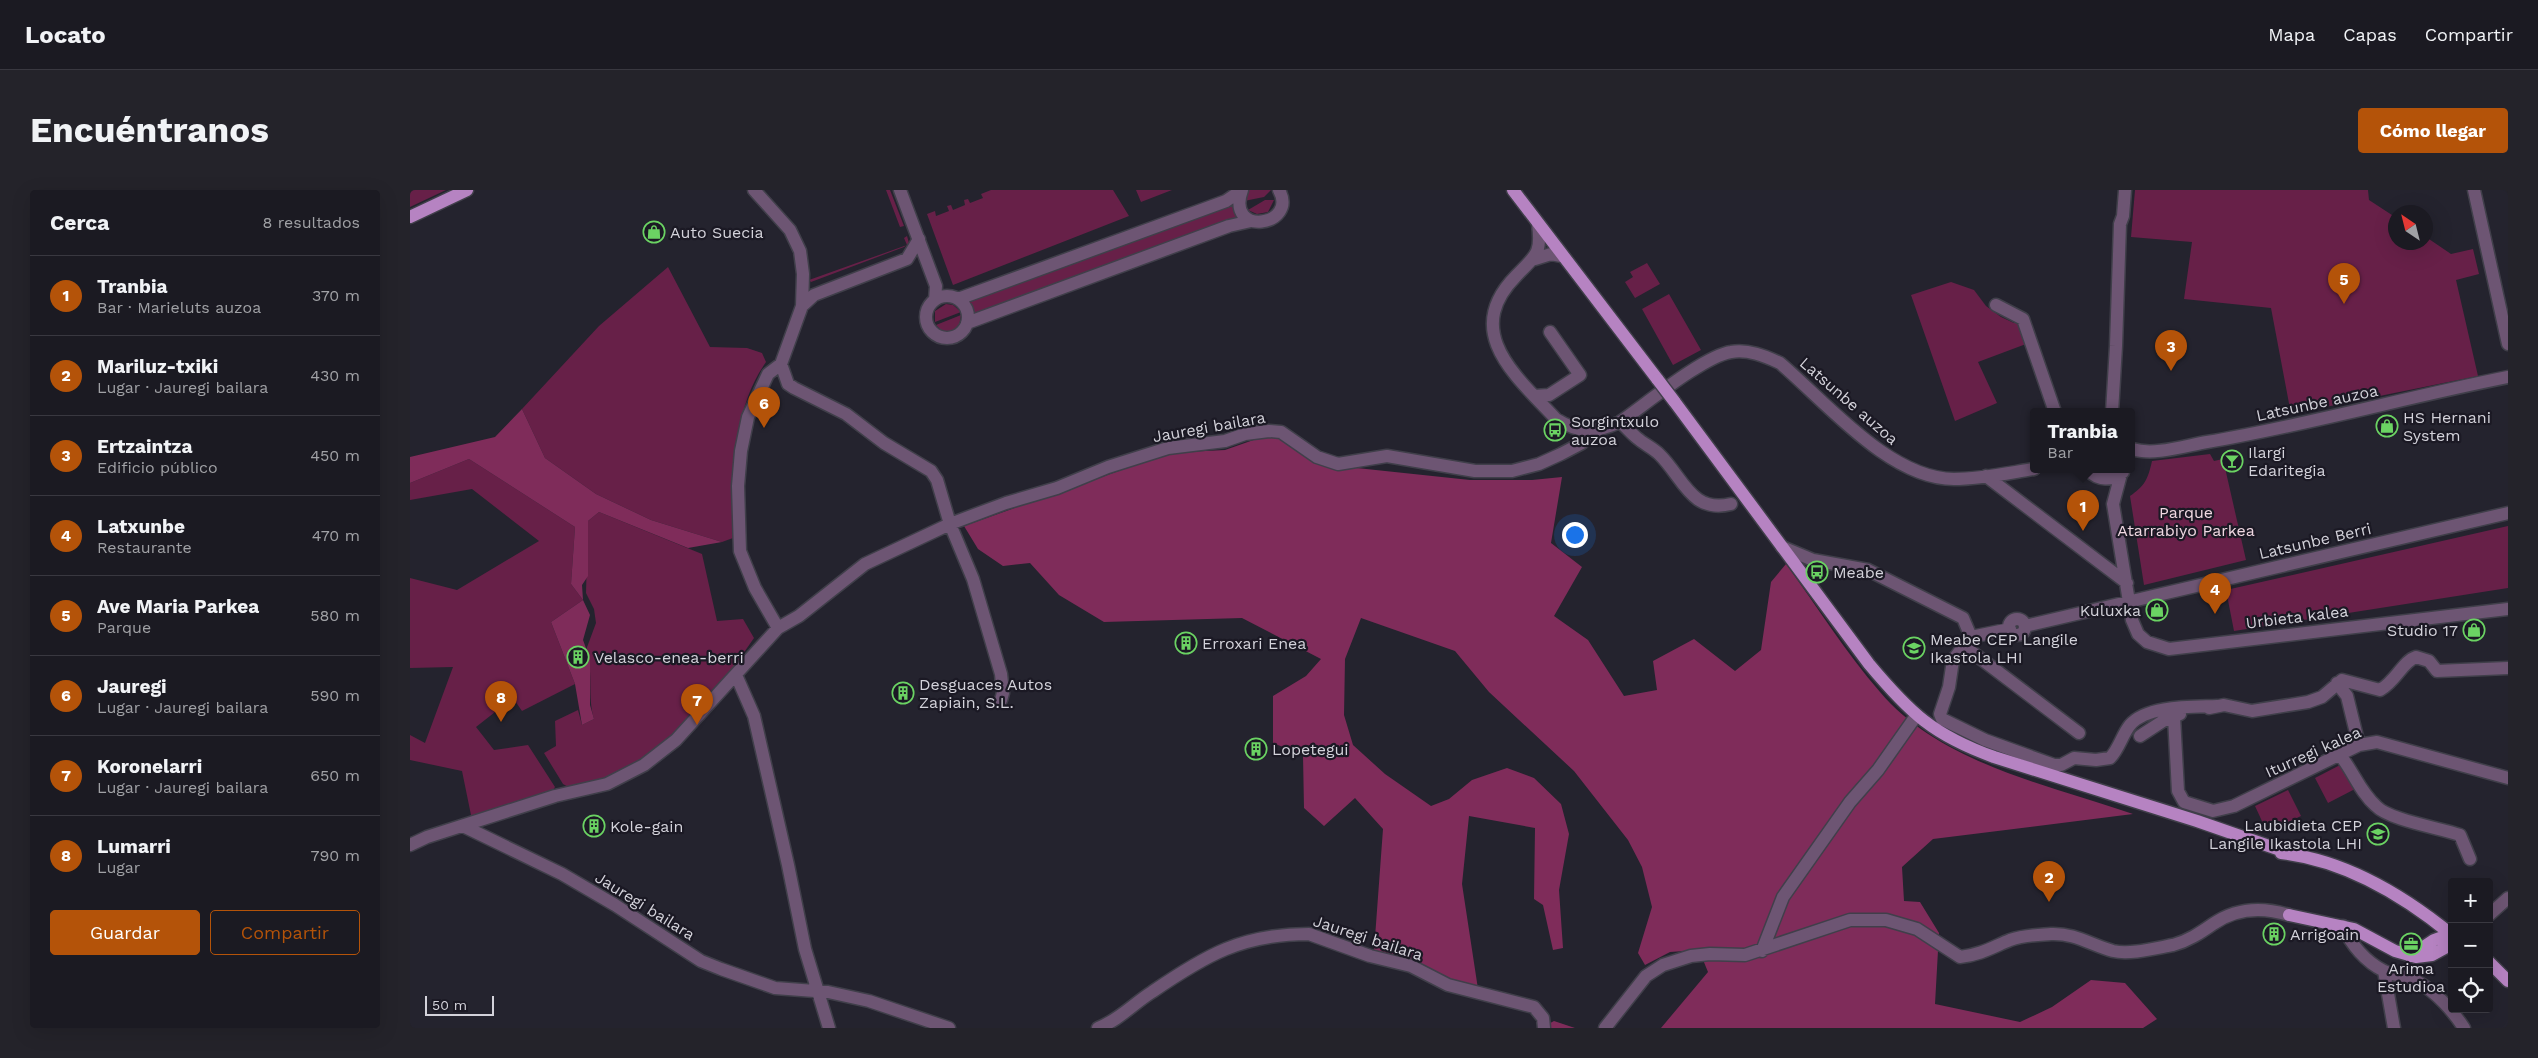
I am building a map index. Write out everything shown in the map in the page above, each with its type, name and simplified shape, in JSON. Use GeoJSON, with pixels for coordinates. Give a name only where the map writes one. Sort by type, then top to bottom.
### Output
{"type":"FeatureCollection","features":[{"type":"Feature","properties":{"kind":"main road"},"geometry":{"type":"LineString","coordinates":[[410,217],[467,190]]}},
{"type":"Feature","properties":{"kind":"main road"},"geometry":{"type":"LineString","coordinates":[[1513,190],[1561,256],[1674,401],[1869,664],[1894,694],[1916,716],[1962,745],[2197,821],[2223,832],[2348,871],[2406,900],[2430,917],[2448,935]]}},
{"type":"Feature","properties":{"kind":"main road"},"geometry":{"type":"LineString","coordinates":[[2289,915],[2354,929],[2395,951],[2410,956],[2425,957],[2448,940]]}},
{"type":"Feature","properties":{"kind":"main road"},"geometry":{"type":"LineString","coordinates":[[2430,917],[2432,925],[2430,942]]}},
{"type":"Feature","properties":{"kind":"main road"},"geometry":{"type":"LineString","coordinates":[[2410,956],[2430,942],[2448,939]]}},
{"type":"Feature","properties":{"kind":"main road"},"geometry":{"type":"LineString","coordinates":[[2493,966],[2508,981]]}},
{"type":"Feature","properties":{"kind":"main road"},"geometry":{"type":"LineString","coordinates":[[2493,976],[2508,990]]}},
{"type":"Feature","properties":{"kind":"street"},"geometry":{"type":"LineString","coordinates":[[754,190],[790,230],[800,251],[806,290],[781,364],[768,374],[748,417],[741,451],[738,486],[740,551],[755,588],[778,628]]}},
{"type":"Feature","properties":{"kind":"street"},"geometry":{"type":"LineString","coordinates":[[900,190],[936,286],[935,300],[928,308],[926,316],[932,331],[938,336],[953,337],[959,334],[967,323],[1229,226],[1251,221],[1266,222],[1278,214],[1282,201],[1279,190]]}},
{"type":"Feature","properties":{"kind":"street"},"geometry":{"type":"LineString","coordinates":[[1242,190],[1238,200],[1240,208],[1251,221]]}},
{"type":"Feature","properties":{"kind":"street"},"geometry":{"type":"LineString","coordinates":[[935,300],[953,298],[1226,201],[1242,190]]}},
{"type":"Feature","properties":{"kind":"street"},"geometry":{"type":"LineString","coordinates":[[2112,408],[2120,224],[2123,216],[2125,190]]}},
{"type":"Feature","properties":{"kind":"street"},"geometry":{"type":"LineString","coordinates":[[2474,190],[2508,344]]}},
{"type":"Feature","properties":{"kind":"street"},"geometry":{"type":"LineString","coordinates":[[1538,224],[1540,246],[1535,259],[1504,290],[1496,303],[1492,330],[1496,346],[1503,359],[1556,419],[1581,430],[1597,431]]}},
{"type":"Feature","properties":{"kind":"street"},"geometry":{"type":"LineString","coordinates":[[806,290],[907,259],[919,239]]}},
{"type":"Feature","properties":{"kind":"street"},"geometry":{"type":"LineString","coordinates":[[1535,259],[1551,254],[1561,256]]}},
{"type":"Feature","properties":{"kind":"street"},"geometry":{"type":"LineString","coordinates":[[907,259],[932,272]]}},
{"type":"Feature","properties":{"kind":"street"},"geometry":{"type":"LineString","coordinates":[[936,286],[967,310],[967,323]]}},
{"type":"Feature","properties":{"kind":"street"},"geometry":{"type":"LineString","coordinates":[[1996,304],[2023,319],[2054,408]]}},
{"type":"Feature","properties":{"kind":"street"},"geometry":{"type":"LineString","coordinates":[[1534,396],[1549,395],[1580,375],[1550,332]]}},
{"type":"Feature","properties":{"kind":"street","name":"Latsunbe auzoa"},"geometry":{"type":"LineString","coordinates":[[1597,431],[1620,422],[1718,356],[1731,352],[1760,354],[1780,363],[1882,454],[1908,468],[1933,477],[1947,479],[2030,470]]}},
{"type":"Feature","properties":{"kind":"street"},"geometry":{"type":"LineString","coordinates":[[781,364],[788,384],[846,414],[884,443],[931,471],[941,491],[950,524],[973,579],[1001,674],[1003,693],[1001,700]]}},
{"type":"Feature","properties":{"kind":"street","name":"Latsunbe auzoa"},"geometry":{"type":"LineString","coordinates":[[2135,450],[2147,452],[2229,438],[2508,377]]}},
{"type":"Feature","properties":{"kind":"street"},"geometry":{"type":"LineString","coordinates":[[1556,419],[1553,402],[1558,390]]}},
{"type":"Feature","properties":{"kind":"street"},"geometry":{"type":"LineString","coordinates":[[1620,422],[1638,439],[1659,454],[1697,500],[1707,505],[1720,507],[1731,504]]}},
{"type":"Feature","properties":{"kind":"street","name":"Jauregi bailara"},"geometry":{"type":"LineString","coordinates":[[410,845],[427,837],[555,796],[607,784],[624,776],[661,753],[676,740],[778,628],[799,616],[865,564],[950,524],[1006,502],[1057,488],[1108,467],[1168,448],[1225,442],[1245,434],[1269,431],[1280,432],[1317,457],[1338,464],[1387,456],[1475,471],[1512,471],[1539,464],[1561,454],[1582,443],[1597,431]]}},
{"type":"Feature","properties":{"kind":"street","name":"Urbieta kalea"},"geometry":{"type":"LineString","coordinates":[[2091,473],[2113,504],[2132,620],[2138,634],[2153,646],[2169,649],[2508,609]]}},
{"type":"Feature","properties":{"kind":"street"},"geometry":{"type":"LineString","coordinates":[[2093,473],[2110,478],[2121,473]]}},
{"type":"Feature","properties":{"kind":"street","name":"Urbieta kalea"},"geometry":{"type":"LineString","coordinates":[[2113,504],[2123,473]]}},
{"type":"Feature","properties":{"kind":"street"},"geometry":{"type":"LineString","coordinates":[[1986,476],[2127,583]]}},
{"type":"Feature","properties":{"kind":"street","name":"Latsunbe Berri"},"geometry":{"type":"LineString","coordinates":[[1967,642],[2010,629],[2013,633],[2020,634],[2025,626],[2508,513]]}},
{"type":"Feature","properties":{"kind":"street"},"geometry":{"type":"LineString","coordinates":[[1782,547],[1813,560],[1868,570],[1963,618],[1967,642],[2080,733]]}},
{"type":"Feature","properties":{"kind":"street"},"geometry":{"type":"LineString","coordinates":[[1967,642],[1953,660],[1949,687],[1940,714],[1942,719],[1985,740],[2054,765],[2061,765],[2074,758],[2096,760],[2110,758],[2131,724],[2151,712],[2217,706],[2252,711],[2270,710],[2322,697],[2337,682],[2342,680],[2369,689],[2380,690],[2396,679],[2406,663],[2416,657],[2425,658],[2437,671],[2508,668]]}},
{"type":"Feature","properties":{"kind":"street"},"geometry":{"type":"LineString","coordinates":[[736,675],[754,716],[788,865],[804,948],[829,1028]]}},
{"type":"Feature","properties":{"kind":"street"},"geometry":{"type":"LineString","coordinates":[[2337,682],[2346,696],[2358,742]]}},
{"type":"Feature","properties":{"kind":"street"},"geometry":{"type":"LineString","coordinates":[[2140,736],[2174,717],[2217,706]]}},
{"type":"Feature","properties":{"kind":"street"},"geometry":{"type":"LineString","coordinates":[[1762,951],[1783,897],[1850,802],[1878,770],[1916,716]]}},
{"type":"Feature","properties":{"kind":"street","name":"Iturregi kalea"},"geometry":{"type":"LineString","coordinates":[[2174,717],[2178,791],[2184,802],[2204,809],[2221,811],[2340,755],[2358,742],[2377,742],[2508,778]]}},
{"type":"Feature","properties":{"kind":"street"},"geometry":{"type":"LineString","coordinates":[[2340,755],[2364,793],[2377,808],[2395,816],[2460,835],[2470,859]]}},
{"type":"Feature","properties":{"kind":"street","name":"Jauregi bailara"},"geometry":{"type":"LineString","coordinates":[[463,826],[562,874],[616,905],[702,961],[775,988],[818,993],[828,992],[869,1001],[949,1028]]}},
{"type":"Feature","properties":{"kind":"street"},"geometry":{"type":"LineString","coordinates":[[2493,911],[2508,898]]}},
{"type":"Feature","properties":{"kind":"street"},"geometry":{"type":"LineString","coordinates":[[1605,1028],[1646,976],[1663,965],[1691,956],[1710,954],[1745,955],[1762,951],[1850,920],[1886,920],[1917,929],[1960,956],[1980,954],[2026,936],[2054,934],[2072,935],[2115,951],[2128,952],[2174,944],[2200,934],[2215,922],[2251,909],[2289,915]]}},
{"type":"Feature","properties":{"kind":"street"},"geometry":{"type":"LineString","coordinates":[[2343,926],[2356,948],[2384,971],[2420,983],[2432,992],[2464,1028]]}},
{"type":"Feature","properties":{"kind":"street","name":"Jauregi bailara"},"geometry":{"type":"LineString","coordinates":[[1098,1028],[1113,1022],[1150,993],[1217,952],[1255,938],[1299,934],[1310,934],[1370,956],[1411,966],[1448,985],[1534,1007],[1543,1018],[1544,1028]]}},
{"type":"Feature","properties":{"kind":"street"},"geometry":{"type":"LineString","coordinates":[[2384,971],[2394,1028]]}},
{"type":"Feature","properties":{"kind":"green space"},"geometry":{"type":"Polygon","coordinates":[[[410,190],[446,190],[410,207],[410,190]]]}},
{"type":"Feature","properties":{"kind":"green space"},"geometry":{"type":"Polygon","coordinates":[[[886,190],[890,190],[904,226],[900,227],[886,190]]]}},
{"type":"Feature","properties":{"kind":"green space"},"geometry":{"type":"Polygon","coordinates":[[[991,190],[1113,190],[1129,216],[953,285],[927,214],[935,211],[936,216],[949,211],[947,206],[951,205],[953,210],[965,205],[964,200],[968,199],[970,203],[983,198],[981,194],[991,190]]]}},
{"type":"Feature","properties":{"kind":"green space"},"geometry":{"type":"Polygon","coordinates":[[[1136,190],[1172,190],[1141,202],[1136,190]]]}},
{"type":"Feature","properties":{"kind":"green space"},"geometry":{"type":"Polygon","coordinates":[[[1248,190],[1271,190],[1264,197],[1244,201],[1248,190]]]}},
{"type":"Feature","properties":{"kind":"green space"},"geometry":{"type":"Polygon","coordinates":[[[2135,190],[2368,190],[2369,200],[2388,212],[2388,250],[2433,250],[2433,242],[2451,254],[2473,249],[2479,274],[2456,280],[2478,376],[2291,414],[2271,308],[2184,299],[2192,242],[2131,237],[2135,190]]]}},
{"type":"Feature","properties":{"kind":"green space"},"geometry":{"type":"Polygon","coordinates":[[[1265,200],[1274,200],[1268,212],[1257,214],[1248,210],[1265,200]]]}},
{"type":"Feature","properties":{"kind":"green space"},"geometry":{"type":"Polygon","coordinates":[[[1233,201],[1240,218],[975,318],[968,301],[1233,201]]]}},
{"type":"Feature","properties":{"kind":"green space"},"geometry":{"type":"Polygon","coordinates":[[[907,236],[909,243],[907,245],[904,238],[907,236]]]}},
{"type":"Feature","properties":{"kind":"green space"},"geometry":{"type":"Polygon","coordinates":[[[906,245],[811,282],[809,280],[906,245]]]}},
{"type":"Feature","properties":{"kind":"green space"},"geometry":{"type":"Polygon","coordinates":[[[1647,263],[1660,284],[1635,298],[1625,282],[1633,277],[1630,272],[1647,263]]]}},
{"type":"Feature","properties":{"kind":"green space"},"geometry":{"type":"Polygon","coordinates":[[[668,267],[710,347],[747,348],[762,353],[766,362],[746,402],[740,424],[734,470],[733,538],[722,542],[651,520],[596,494],[545,458],[522,409],[599,326],[668,267]]]}},
{"type":"Feature","properties":{"kind":"green space"},"geometry":{"type":"Polygon","coordinates":[[[1951,282],[1974,290],[1986,306],[2001,317],[2014,323],[2022,323],[2026,331],[2021,335],[2026,344],[1978,362],[1997,403],[1955,421],[1911,295],[1951,282]]]}},
{"type":"Feature","properties":{"kind":"green space"},"geometry":{"type":"Polygon","coordinates":[[[1669,294],[1701,350],[1673,365],[1642,309],[1669,294]]]}},
{"type":"Feature","properties":{"kind":"green space"},"geometry":{"type":"Polygon","coordinates":[[[946,304],[953,305],[961,312],[935,322],[935,311],[946,304]]]}},
{"type":"Feature","properties":{"kind":"green space"},"geometry":{"type":"Polygon","coordinates":[[[961,315],[959,326],[952,331],[942,331],[936,325],[961,315]]]}},
{"type":"Feature","properties":{"kind":"green space","name":"Parque Atarrabiyo Parkea"},"geometry":{"type":"Polygon","coordinates":[[[2210,454],[2214,461],[2223,459],[2246,560],[2144,585],[2130,496],[2145,482],[2152,461],[2210,454]]]}},
{"type":"Feature","properties":{"kind":"green space"},"geometry":{"type":"Polygon","coordinates":[[[469,459],[575,527],[571,584],[583,600],[551,622],[575,684],[522,711],[513,698],[476,727],[494,750],[528,745],[555,787],[551,793],[482,817],[471,815],[462,771],[410,760],[410,735],[425,743],[453,667],[410,668],[410,578],[457,590],[539,541],[472,489],[410,500],[410,483],[469,459]]]}},
{"type":"Feature","properties":{"kind":"green space"},"geometry":{"type":"Polygon","coordinates":[[[599,512],[702,554],[717,621],[743,619],[754,638],[724,681],[680,729],[629,769],[594,783],[570,788],[563,784],[544,753],[556,746],[555,721],[578,710],[582,725],[594,719],[591,702],[590,667],[586,650],[596,623],[594,609],[586,593],[588,521],[599,512]]]}},
{"type":"Feature","properties":{"kind":"green space"},"geometry":{"type":"Polygon","coordinates":[[[2508,526],[2508,588],[2234,631],[2226,590],[2508,526]]]}},
{"type":"Feature","properties":{"kind":"green space"},"geometry":{"type":"Polygon","coordinates":[[[2342,764],[2355,789],[2328,803],[2315,778],[2342,764]]]}},
{"type":"Feature","properties":{"kind":"green space"},"geometry":{"type":"Polygon","coordinates":[[[2288,790],[2301,816],[2267,832],[2255,806],[2288,790]]]}},
{"type":"Feature","properties":{"kind":"shaded area"},"geometry":{"type":"Polygon","coordinates":[[[522,409],[545,458],[596,494],[651,520],[722,542],[688,548],[599,512],[588,521],[588,576],[582,585],[583,600],[571,584],[575,527],[469,459],[410,483],[410,457],[495,437],[522,409]]]}},
{"type":"Feature","properties":{"kind":"shaded area"},"geometry":{"type":"Polygon","coordinates":[[[1279,436],[1338,466],[1470,480],[1532,480],[1562,477],[1551,543],[1582,567],[1554,616],[1588,640],[1624,696],[1657,690],[1653,661],[1694,639],[1735,671],[1761,650],[1771,582],[1786,564],[1867,677],[1905,716],[1933,737],[1997,769],[2133,814],[1933,839],[1902,867],[1904,901],[1920,902],[1939,933],[1935,1004],[2020,1022],[2052,1007],[2091,980],[2125,983],[2157,1019],[2143,1028],[1661,1028],[1708,972],[1699,950],[1670,952],[1645,965],[1638,953],[1652,907],[1642,867],[1628,840],[1574,771],[1489,692],[1455,651],[1361,618],[1345,659],[1344,715],[1353,745],[1385,774],[1431,806],[1449,799],[1472,780],[1507,768],[1534,778],[1561,804],[1569,834],[1559,890],[1563,948],[1553,950],[1543,905],[1534,899],[1535,828],[1469,816],[1462,884],[1478,989],[1458,985],[1374,951],[1383,829],[1355,798],[1324,826],[1304,808],[1303,755],[1273,743],[1273,696],[1306,676],[1321,659],[1242,618],[1104,622],[1059,595],[1030,563],[1003,566],[978,549],[964,526],[1158,457],[1185,452],[1225,450],[1262,437],[1279,436]]]}},
{"type":"Feature","properties":{"kind":"shaded area"},"geometry":{"type":"Polygon","coordinates":[[[583,600],[590,615],[583,640],[590,659],[590,705],[594,719],[582,725],[575,684],[551,622],[583,600]]]}},
{"type":"Feature","properties":{"kind":"shaded area"},"geometry":{"type":"Polygon","coordinates":[[[1554,1021],[1575,1028],[1541,1028],[1554,1021]]]}},
{"type":"Feature","properties":{"kind":"place","name":"Auto Suecia"},"geometry":{"type":"Point","coordinates":[654,232]}},
{"type":"Feature","properties":{"kind":"place","name":"Ave Maria Parkea"},"geometry":{"type":"Point","coordinates":[2344,304]}},
{"type":"Feature","properties":{"kind":"place","name":"Ertzaintza"},"geometry":{"type":"Point","coordinates":[2171,371]}},
{"type":"Feature","properties":{"kind":"place","name":"HS Hernani System"},"geometry":{"type":"Point","coordinates":[2387,426]}},
{"type":"Feature","properties":{"kind":"place","name":"Jauregi"},"geometry":{"type":"Point","coordinates":[764,428]}},
{"type":"Feature","properties":{"kind":"place","name":"Sorgintxulo auzoa"},"geometry":{"type":"Point","coordinates":[1555,430]}},
{"type":"Feature","properties":{"kind":"place","name":"Ilargi Edaritegia"},"geometry":{"type":"Point","coordinates":[2232,461]}},
{"type":"Feature","properties":{"kind":"place","name":"Tranbia"},"geometry":{"type":"Point","coordinates":[2083,531]}},
{"type":"Feature","properties":{"kind":"place","name":"Meabe"},"geometry":{"type":"Point","coordinates":[1817,572]}},
{"type":"Feature","properties":{"kind":"place","name":"Kuluxka"},"geometry":{"type":"Point","coordinates":[2157,610]}},
{"type":"Feature","properties":{"kind":"place","name":"Latxunbe"},"geometry":{"type":"Point","coordinates":[2215,614]}},
{"type":"Feature","properties":{"kind":"place","name":"Studio 17"},"geometry":{"type":"Point","coordinates":[2474,630]}},
{"type":"Feature","properties":{"kind":"place","name":"Erroxari Enea"},"geometry":{"type":"Point","coordinates":[1186,643]}},
{"type":"Feature","properties":{"kind":"place","name":"Meabe CEP Langile Ikastola LHI"},"geometry":{"type":"Point","coordinates":[1914,648]}},
{"type":"Feature","properties":{"kind":"place","name":"Velasco-enea-berri"},"geometry":{"type":"Point","coordinates":[578,657]}},
{"type":"Feature","properties":{"kind":"place","name":"Desguaces Autos Zapiain, S.L."},"geometry":{"type":"Point","coordinates":[903,693]}},
{"type":"Feature","properties":{"kind":"place","name":"Lumarri"},"geometry":{"type":"Point","coordinates":[501,722]}},
{"type":"Feature","properties":{"kind":"place","name":"Koronelarri"},"geometry":{"type":"Point","coordinates":[697,725]}},
{"type":"Feature","properties":{"kind":"place","name":"Lopetegui"},"geometry":{"type":"Point","coordinates":[1256,749]}},
{"type":"Feature","properties":{"kind":"place","name":"Kole-gain"},"geometry":{"type":"Point","coordinates":[594,826]}},
{"type":"Feature","properties":{"kind":"place","name":"Laubidieta CEP Langile Ikastola LHI"},"geometry":{"type":"Point","coordinates":[2378,834]}},
{"type":"Feature","properties":{"kind":"place","name":"Mariluz-txiki"},"geometry":{"type":"Point","coordinates":[2049,902]}},
{"type":"Feature","properties":{"kind":"place","name":"Arrigoain"},"geometry":{"type":"Point","coordinates":[2274,934]}},
{"type":"Feature","properties":{"kind":"place","name":"Arima Estudioa"},"geometry":{"type":"Point","coordinates":[2411,944]}}]}
